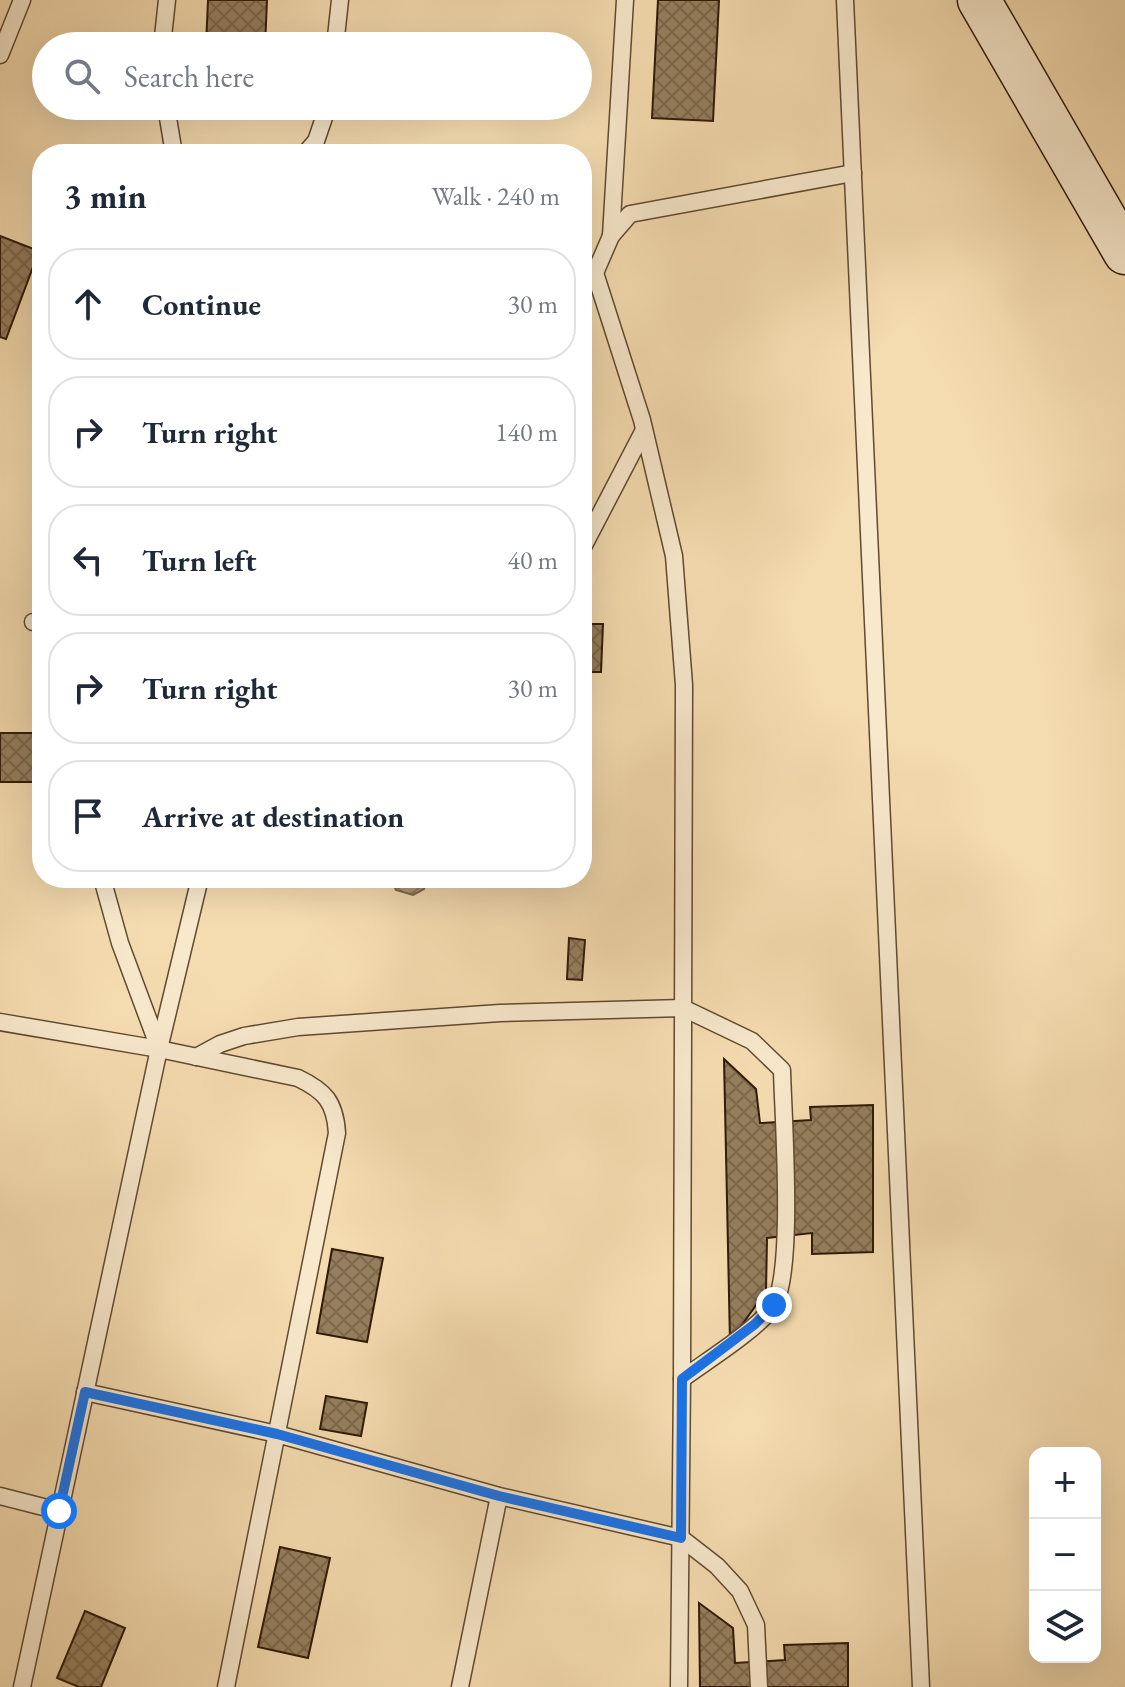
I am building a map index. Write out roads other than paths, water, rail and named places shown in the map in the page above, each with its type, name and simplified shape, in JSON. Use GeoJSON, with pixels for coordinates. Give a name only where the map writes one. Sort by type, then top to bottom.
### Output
{"type":"FeatureCollection","features":[{"type":"Feature","properties":{"kind":"street"},"geometry":{"type":"LineString","coordinates":[[979,0],[1125,253]]}},
{"type":"Feature","properties":{"kind":"lane"},"geometry":{"type":"LineString","coordinates":[[0,55],[22,0]]}},
{"type":"Feature","properties":{"kind":"lane"},"geometry":{"type":"LineString","coordinates":[[164,32],[167,0]]}},
{"type":"Feature","properties":{"kind":"lane"},"geometry":{"type":"LineString","coordinates":[[337,32],[340,0]]}},
{"type":"Feature","properties":{"kind":"lane"},"geometry":{"type":"LineString","coordinates":[[611,236],[625,0]]}},
{"type":"Feature","properties":{"kind":"lane"},"geometry":{"type":"LineString","coordinates":[[845,0],[921,1687]]}},
{"type":"Feature","properties":{"kind":"lane"},"geometry":{"type":"LineString","coordinates":[[168,120],[172,144]]}},
{"type":"Feature","properties":{"kind":"lane"},"geometry":{"type":"LineString","coordinates":[[313,144],[323,120]]}},
{"type":"Feature","properties":{"kind":"lane"},"geometry":{"type":"LineString","coordinates":[[592,276],[611,236],[630,214],[853,173]]}},
{"type":"Feature","properties":{"kind":"lane"},"geometry":{"type":"LineString","coordinates":[[595,273],[644,430],[674,556],[684,685],[679,1687]]}},
{"type":"Feature","properties":{"kind":"lane"},"geometry":{"type":"LineString","coordinates":[[592,530],[644,430]]}},
{"type":"Feature","properties":{"kind":"lane"},"geometry":{"type":"LineString","coordinates":[[105,888],[120,943],[159,1049]]}},
{"type":"Feature","properties":{"kind":"lane"},"geometry":{"type":"LineString","coordinates":[[22,1687],[159,1049],[198,888]]}},
{"type":"Feature","properties":{"kind":"lane"},"geometry":{"type":"LineString","coordinates":[[196,1057],[244,1036],[298,1027],[500,1013],[683,1008],[752,1041],[782,1070],[786,1263],[774,1305],[755,1324],[682,1379]]}},
{"type":"Feature","properties":{"kind":"lane"},"geometry":{"type":"LineString","coordinates":[[0,1022],[159,1049],[298,1078],[317,1087],[327,1097],[336,1114],[337,1133],[226,1687]]}},
{"type":"Feature","properties":{"kind":"lane"},"geometry":{"type":"LineString","coordinates":[[85,1392],[277,1434],[499,1496],[681,1538],[717,1566],[740,1591],[756,1625],[759,1687]]}},
{"type":"Feature","properties":{"kind":"lane"},"geometry":{"type":"LineString","coordinates":[[0,1496],[59,1511]]}},
{"type":"Feature","properties":{"kind":"lane"},"geometry":{"type":"LineString","coordinates":[[460,1687],[499,1496]]}},
{"type":"Feature","properties":{"kind":"water"},"geometry":{"type":"Polygon","coordinates":[[[395,888],[424,888],[413,895],[395,888]]]}}]}
